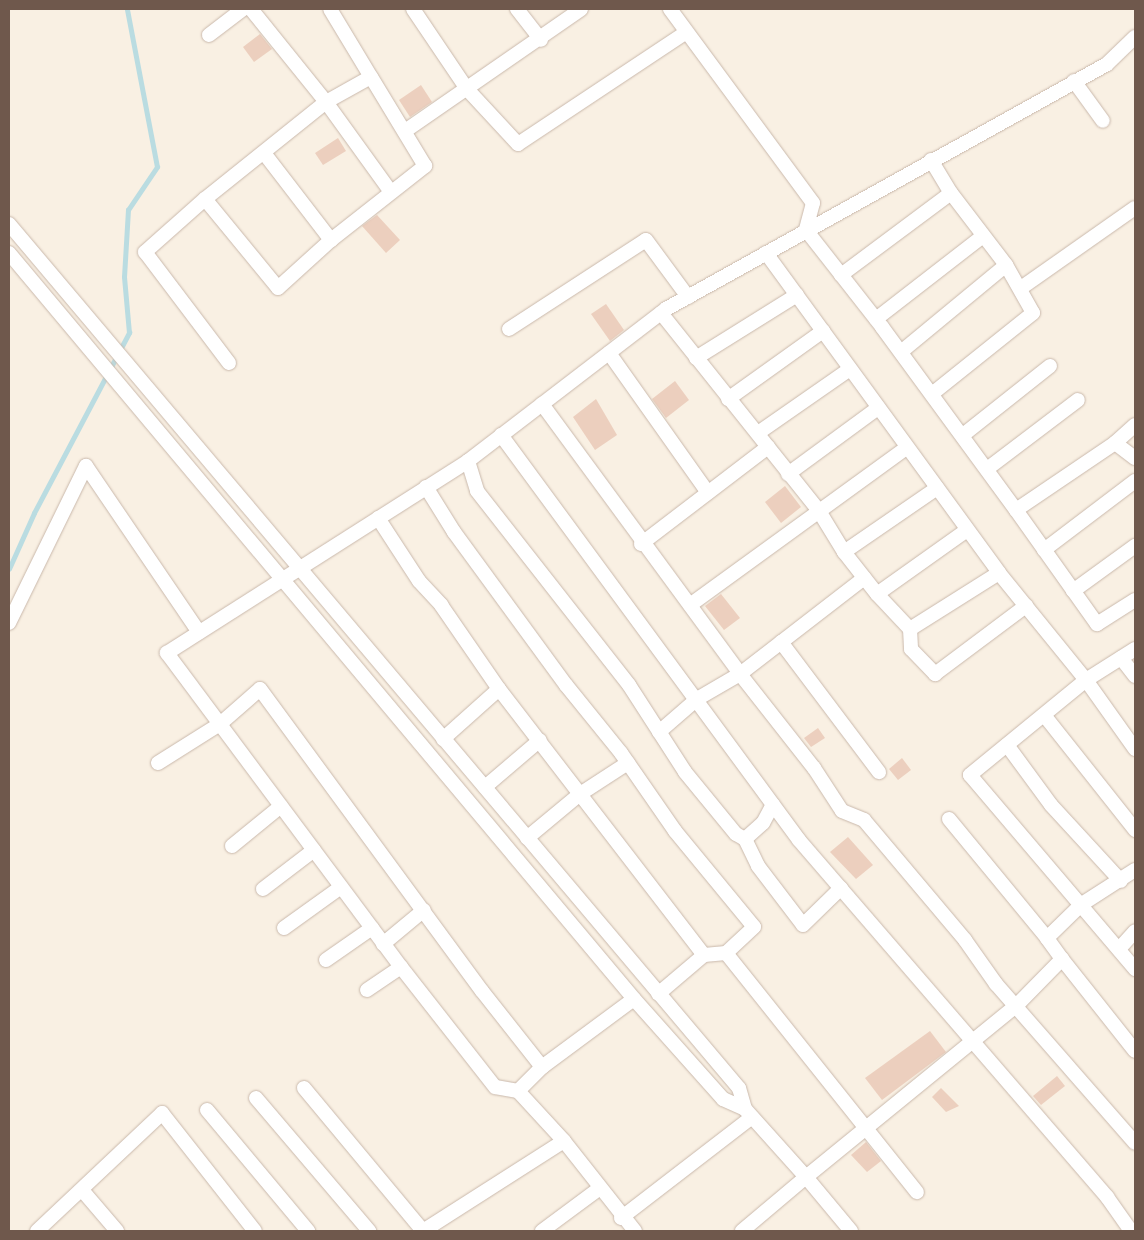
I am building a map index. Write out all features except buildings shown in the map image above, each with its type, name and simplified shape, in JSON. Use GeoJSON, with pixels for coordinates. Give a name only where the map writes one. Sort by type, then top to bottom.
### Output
{"type":"FeatureCollection","features":[{"type":"Feature","properties":{"kind":"street"},"geometry":{"type":"LineString","coordinates":[[209,35],[244,9]]}},
{"type":"Feature","properties":{"kind":"street"},"geometry":{"type":"LineString","coordinates":[[251,9],[326,102],[391,192]]}},
{"type":"Feature","properties":{"kind":"street"},"geometry":{"type":"LineString","coordinates":[[205,199],[278,288],[331,240],[425,166],[330,9]]}},
{"type":"Feature","properties":{"kind":"street"},"geometry":{"type":"LineString","coordinates":[[413,9],[466,89],[518,144],[685,34]]}},
{"type":"Feature","properties":{"kind":"street"},"geometry":{"type":"LineString","coordinates":[[517,9],[541,40]]}},
{"type":"Feature","properties":{"kind":"street"},"geometry":{"type":"LineString","coordinates":[[405,131],[541,40],[581,9]]}},
{"type":"Feature","properties":{"kind":"street"},"geometry":{"type":"LineString","coordinates":[[670,9],[685,34],[812,203],[806,230]]}},
{"type":"Feature","properties":{"kind":"street"},"geometry":{"type":"LineString","coordinates":[[635,1231],[621,1218],[564,1141],[518,1091],[495,1087],[383,944],[167,653],[468,461],[661,313],[931,160],[1107,64],[1135,37]]}},
{"type":"Feature","properties":{"kind":"street"},"geometry":{"type":"LineString","coordinates":[[230,363],[145,252],[205,199],[326,102],[371,77]]}},
{"type":"Feature","properties":{"kind":"street"},"geometry":{"type":"LineString","coordinates":[[1074,81],[1103,121]]}},
{"type":"Feature","properties":{"kind":"street"},"geometry":{"type":"LineString","coordinates":[[264,152],[331,240]]}},
{"type":"Feature","properties":{"kind":"street"},"geometry":{"type":"LineString","coordinates":[[931,160],[951,193],[1006,265],[1021,288],[1033,313],[932,394]]}},
{"type":"Feature","properties":{"kind":"street"},"geometry":{"type":"LineString","coordinates":[[841,275],[951,193]]}},
{"type":"Feature","properties":{"kind":"street"},"geometry":{"type":"LineString","coordinates":[[1021,288],[1135,208]]}},
{"type":"Feature","properties":{"kind":"street"},"geometry":{"type":"LineString","coordinates":[[9,224],[739,1088],[749,1113],[851,1231]]}},
{"type":"Feature","properties":{"kind":"street"},"geometry":{"type":"LineString","coordinates":[[806,230],[876,318],[963,435],[1097,624],[1135,600]]}},
{"type":"Feature","properties":{"kind":"street"},"geometry":{"type":"LineString","coordinates":[[876,318],[983,236]]}},
{"type":"Feature","properties":{"kind":"street"},"geometry":{"type":"LineString","coordinates":[[509,330],[646,240],[688,297]]}},
{"type":"Feature","properties":{"kind":"street"},"geometry":{"type":"LineString","coordinates":[[9,253],[281,580],[634,998],[723,1099],[749,1113]]}},
{"type":"Feature","properties":{"kind":"street"},"geometry":{"type":"LineString","coordinates":[[766,253],[998,573],[1086,680],[1135,749]]}},
{"type":"Feature","properties":{"kind":"street"},"geometry":{"type":"LineString","coordinates":[[901,352],[1006,265]]}},
{"type":"Feature","properties":{"kind":"street"},"geometry":{"type":"LineString","coordinates":[[696,358],[797,295]]}},
{"type":"Feature","properties":{"kind":"street"},"geometry":{"type":"LineString","coordinates":[[661,313],[819,511],[844,552],[864,578],[910,629],[911,648],[935,674],[1026,606]]}},
{"type":"Feature","properties":{"kind":"street"},"geometry":{"type":"LineString","coordinates":[[728,399],[822,331]]}},
{"type":"Feature","properties":{"kind":"street"},"geometry":{"type":"LineString","coordinates":[[609,353],[708,493]]}},
{"type":"Feature","properties":{"kind":"street"},"geometry":{"type":"LineString","coordinates":[[963,435],[1050,366]]}},
{"type":"Feature","properties":{"kind":"street"},"geometry":{"type":"LineString","coordinates":[[758,433],[850,369]]}},
{"type":"Feature","properties":{"kind":"street"},"geometry":{"type":"LineString","coordinates":[[986,469],[1078,400]]}},
{"type":"Feature","properties":{"kind":"street"},"geometry":{"type":"LineString","coordinates":[[542,404],[642,543],[740,674],[814,768],[842,810],[864,820],[1016,1006],[1135,1144]]}},
{"type":"Feature","properties":{"kind":"street"},"geometry":{"type":"LineString","coordinates":[[788,474],[878,408]]}},
{"type":"Feature","properties":{"kind":"street"},"geometry":{"type":"LineString","coordinates":[[1016,510],[1115,443],[1135,425]]}},
{"type":"Feature","properties":{"kind":"street"},"geometry":{"type":"LineString","coordinates":[[501,435],[773,804],[841,888],[1107,1197],[1131,1231]]}},
{"type":"Feature","properties":{"kind":"street"},"geometry":{"type":"LineString","coordinates":[[1115,443],[1135,459]]}},
{"type":"Feature","properties":{"kind":"street"},"geometry":{"type":"LineString","coordinates":[[642,543],[768,447]]}},
{"type":"Feature","properties":{"kind":"street"},"geometry":{"type":"LineString","coordinates":[[690,605],[906,448]]}},
{"type":"Feature","properties":{"kind":"street"},"geometry":{"type":"LineString","coordinates":[[468,461],[477,492],[629,685],[685,772],[736,834],[745,839],[758,866],[803,925],[841,888]]}},
{"type":"Feature","properties":{"kind":"street"},"geometry":{"type":"LineString","coordinates":[[9,623],[86,466],[199,632]]}},
{"type":"Feature","properties":{"kind":"street"},"geometry":{"type":"LineString","coordinates":[[1044,550],[1135,480]]}},
{"type":"Feature","properties":{"kind":"street"},"geometry":{"type":"LineString","coordinates":[[426,487],[454,532],[566,685],[628,763],[674,831],[754,927],[726,953],[704,955],[658,994]]}},
{"type":"Feature","properties":{"kind":"street"},"geometry":{"type":"LineString","coordinates":[[844,552],[937,488]]}},
{"type":"Feature","properties":{"kind":"street"},"geometry":{"type":"LineString","coordinates":[[378,518],[419,581],[440,605],[499,689],[704,955]]}},
{"type":"Feature","properties":{"kind":"street"},"geometry":{"type":"LineString","coordinates":[[877,594],[967,530]]}},
{"type":"Feature","properties":{"kind":"street"},"geometry":{"type":"LineString","coordinates":[[1074,591],[1135,546]]}},
{"type":"Feature","properties":{"kind":"street"},"geometry":{"type":"LineString","coordinates":[[910,629],[998,573]]}},
{"type":"Feature","properties":{"kind":"street"},"geometry":{"type":"LineString","coordinates":[[659,732],[697,699],[740,674],[864,578]]}},
{"type":"Feature","properties":{"kind":"street"},"geometry":{"type":"LineString","coordinates":[[781,642],[879,772]]}},
{"type":"Feature","properties":{"kind":"street"},"geometry":{"type":"LineString","coordinates":[[1135,649],[1086,680],[970,775],[1082,904],[1135,969]]}},
{"type":"Feature","properties":{"kind":"street"},"geometry":{"type":"LineString","coordinates":[[1121,658],[1135,676]]}},
{"type":"Feature","properties":{"kind":"street"},"geometry":{"type":"LineString","coordinates":[[443,739],[499,689]]}},
{"type":"Feature","properties":{"kind":"street"},"geometry":{"type":"LineString","coordinates":[[158,763],[220,724],[260,690],[542,1066]]}},
{"type":"Feature","properties":{"kind":"street"},"geometry":{"type":"LineString","coordinates":[[1044,715],[1135,830]]}},
{"type":"Feature","properties":{"kind":"street"},"geometry":{"type":"LineString","coordinates":[[485,787],[540,740]]}},
{"type":"Feature","properties":{"kind":"street"},"geometry":{"type":"LineString","coordinates":[[1007,745],[1051,805],[1121,881]]}},
{"type":"Feature","properties":{"kind":"street"},"geometry":{"type":"LineString","coordinates":[[527,838],[580,794],[628,763]]}},
{"type":"Feature","properties":{"kind":"street"},"geometry":{"type":"LineString","coordinates":[[745,839],[763,823],[773,804]]}},
{"type":"Feature","properties":{"kind":"street"},"geometry":{"type":"LineString","coordinates":[[232,846],[281,806]]}},
{"type":"Feature","properties":{"kind":"street"},"geometry":{"type":"LineString","coordinates":[[949,818],[1047,938],[1135,1051]]}},
{"type":"Feature","properties":{"kind":"street"},"geometry":{"type":"LineString","coordinates":[[263,889],[314,850]]}},
{"type":"Feature","properties":{"kind":"street"},"geometry":{"type":"LineString","coordinates":[[1047,938],[1082,904],[1121,881],[1135,870]]}},
{"type":"Feature","properties":{"kind":"street"},"geometry":{"type":"LineString","coordinates":[[284,928],[341,887]]}},
{"type":"Feature","properties":{"kind":"street"},"geometry":{"type":"LineString","coordinates":[[383,944],[424,910]]}},
{"type":"Feature","properties":{"kind":"street"},"geometry":{"type":"LineString","coordinates":[[326,960],[372,928]]}},
{"type":"Feature","properties":{"kind":"street"},"geometry":{"type":"LineString","coordinates":[[1119,949],[1135,931]]}},
{"type":"Feature","properties":{"kind":"street"},"geometry":{"type":"LineString","coordinates":[[726,953],[917,1192]]}},
{"type":"Feature","properties":{"kind":"street"},"geometry":{"type":"LineString","coordinates":[[742,1231],[974,1042],[1016,1006],[1062,959]]}},
{"type":"Feature","properties":{"kind":"street"},"geometry":{"type":"LineString","coordinates":[[367,990],[401,967]]}},
{"type":"Feature","properties":{"kind":"street"},"geometry":{"type":"LineString","coordinates":[[518,1091],[542,1066],[634,998]]}},
{"type":"Feature","properties":{"kind":"street"},"geometry":{"type":"LineString","coordinates":[[304,1088],[423,1231],[564,1141]]}},
{"type":"Feature","properties":{"kind":"street"},"geometry":{"type":"LineString","coordinates":[[256,1098],[369,1231]]}},
{"type":"Feature","properties":{"kind":"street"},"geometry":{"type":"LineString","coordinates":[[208,1110],[308,1231]]}},
{"type":"Feature","properties":{"kind":"street"},"geometry":{"type":"LineString","coordinates":[[39,1231],[162,1113],[254,1231]]}},
{"type":"Feature","properties":{"kind":"street"},"geometry":{"type":"LineString","coordinates":[[621,1218],[749,1113]]}},
{"type":"Feature","properties":{"kind":"street"},"geometry":{"type":"LineString","coordinates":[[542,1231],[600,1188]]}},
{"type":"Feature","properties":{"kind":"street"},"geometry":{"type":"LineString","coordinates":[[82,1190],[116,1231]]}},
{"type":"Feature","properties":{"kind":"waterway"},"geometry":{"type":"LineString","coordinates":[[9,569],[34,513],[129,333],[124,277],[128,210],[157,167],[127,9]]}}]}
